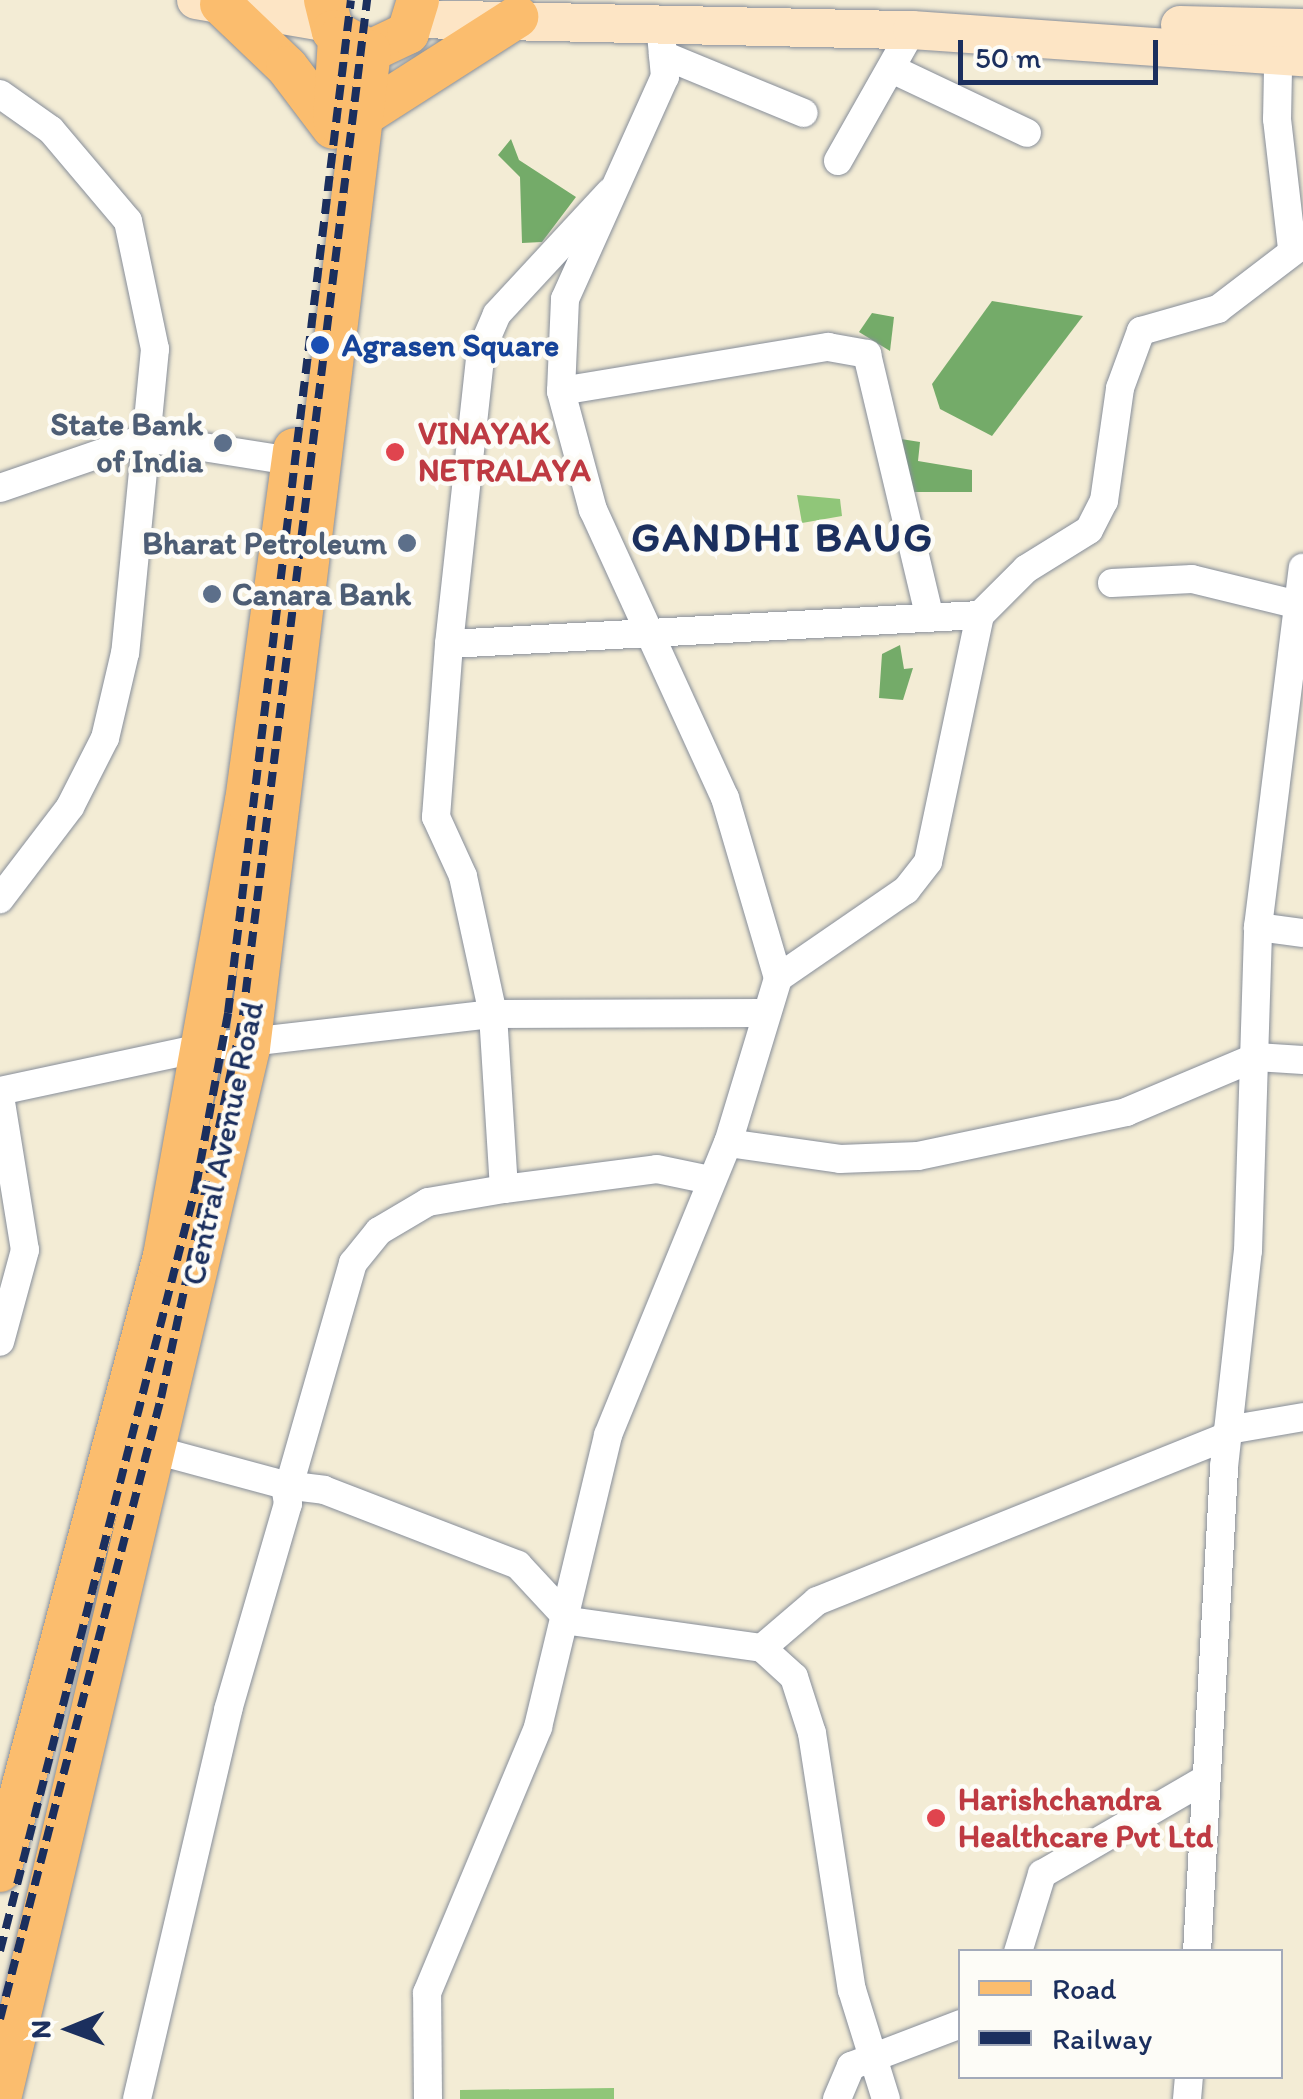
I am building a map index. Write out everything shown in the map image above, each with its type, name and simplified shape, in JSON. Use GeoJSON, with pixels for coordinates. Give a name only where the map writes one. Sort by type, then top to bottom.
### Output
{"type":"FeatureCollection","features":[{"type":"Feature","properties":{"kind":"main road"},"geometry":{"type":"LineString","coordinates":[[778,0],[1298,47]]}},
{"type":"Feature","properties":{"kind":"main road"},"geometry":{"type":"LineString","coordinates":[[208,2],[398,43],[417,10],[662,26],[912,30],[1298,47]]}},
{"type":"Feature","properties":{"kind":"main road"},"geometry":{"type":"LineString","coordinates":[[208,2],[287,66],[346,123],[516,17]]}},
{"type":"Feature","properties":{"kind":"main road","name":"Central Avenue Road"},"geometry":{"type":"LineString","coordinates":[[0,2099],[250,1048],[346,123],[340,28]]}},
{"type":"Feature","properties":{"kind":"main road","name":"Central Avenue Road"},"geometry":{"type":"LineString","coordinates":[[0,1871],[6,1828],[164,1256],[206,1048],[346,123]]}},
{"type":"Feature","properties":{"kind":"street"},"geometry":{"type":"LineString","coordinates":[[1302,0],[1303,10]]}},
{"type":"Feature","properties":{"kind":"street"},"geometry":{"type":"LineString","coordinates":[[662,26],[804,113]]}},
{"type":"Feature","properties":{"kind":"street"},"geometry":{"type":"LineString","coordinates":[[662,26],[665,77],[565,299],[561,391],[593,510],[725,798],[778,978]]}},
{"type":"Feature","properties":{"kind":"street"},"geometry":{"type":"LineString","coordinates":[[838,161],[894,70],[912,30]]}},
{"type":"Feature","properties":{"kind":"street"},"geometry":{"type":"LineString","coordinates":[[428,2099],[427,1994],[538,1726],[570,1621],[571,1574],[608,1435],[728,1142],[761,1014],[778,978],[906,890],[928,862],[980,615],[1026,569],[1088,530],[1104,501],[1120,388],[1141,331],[1159,318],[1218,308],[1297,246],[1276,119],[1278,69],[1298,47]]}},
{"type":"Feature","properties":{"kind":"street"},"geometry":{"type":"LineString","coordinates":[[894,70],[1026,133]]}},
{"type":"Feature","properties":{"kind":"street"},"geometry":{"type":"LineString","coordinates":[[0,899],[14,860],[105,738],[124,652],[155,349],[128,221],[50,130],[1,95]]}},
{"type":"Feature","properties":{"kind":"street"},"geometry":{"type":"LineString","coordinates":[[504,1190],[492,1014],[463,876],[436,817],[448,644],[482,351],[496,314],[616,187]]}},
{"type":"Feature","properties":{"kind":"street"},"geometry":{"type":"LineString","coordinates":[[561,391],[838,346],[867,354],[930,618]]}},
{"type":"Feature","properties":{"kind":"street"},"geometry":{"type":"LineString","coordinates":[[0,488],[146,438],[292,461]]}},
{"type":"Feature","properties":{"kind":"street"},"geometry":{"type":"LineString","coordinates":[[1197,1949],[1227,1433],[1256,1057],[1258,927],[1303,568]]}},
{"type":"Feature","properties":{"kind":"street"},"geometry":{"type":"LineString","coordinates":[[1112,583],[1192,579],[1300,606]]}},
{"type":"Feature","properties":{"kind":"street"},"geometry":{"type":"LineString","coordinates":[[448,644],[536,634],[652,639],[980,615]]}},
{"type":"Feature","properties":{"kind":"street"},"geometry":{"type":"LineString","coordinates":[[1258,927],[1303,933]]}},
{"type":"Feature","properties":{"kind":"street"},"geometry":{"type":"LineString","coordinates":[[0,1342],[12,1249],[0,1093],[206,1048],[250,1048],[492,1014],[761,1014]]}},
{"type":"Feature","properties":{"kind":"street"},"geometry":{"type":"LineString","coordinates":[[728,1142],[840,1159],[918,1156],[1126,1112],[1256,1057],[1303,1060]]}},
{"type":"Feature","properties":{"kind":"street"},"geometry":{"type":"LineString","coordinates":[[137,2099],[287,1486],[353,1263],[379,1231],[428,1202],[657,1169],[710,1180]]}},
{"type":"Feature","properties":{"kind":"street"},"geometry":{"type":"LineString","coordinates":[[762,1648],[817,1602],[1227,1433],[1303,1417]]}},
{"type":"Feature","properties":{"kind":"street"},"geometry":{"type":"LineString","coordinates":[[152,1448],[287,1486],[324,1490],[518,1565],[570,1621],[762,1648],[794,1677],[812,1733],[825,1852],[869,2057],[886,2099]]}},
{"type":"Feature","properties":{"kind":"street"},"geometry":{"type":"LineString","coordinates":[[1019,1949],[1042,1874],[1206,1778]]}},
{"type":"Feature","properties":{"kind":"street"},"geometry":{"type":"LineString","coordinates":[[837,2099],[852,2066],[958,2025]]}},
{"type":"Feature","properties":{"kind":"green space"},"geometry":{"type":"Polygon","coordinates":[[[511,139],[519,160],[576,197],[542,242],[522,243],[520,177],[498,155],[511,139]]]}},
{"type":"Feature","properties":{"kind":"green space"},"geometry":{"type":"Polygon","coordinates":[[[992,301],[1083,316],[992,436],[940,409],[932,384],[992,301]]]}},
{"type":"Feature","properties":{"kind":"green space"},"geometry":{"type":"Polygon","coordinates":[[[872,313],[894,317],[890,351],[859,332],[872,313]]]}},
{"type":"Feature","properties":{"kind":"green space"},"geometry":{"type":"Polygon","coordinates":[[[901,439],[920,442],[918,461],[972,470],[972,492],[913,492],[901,439]]]}},
{"type":"Feature","properties":{"kind":"green space"},"geometry":{"type":"Polygon","coordinates":[[[797,495],[840,499],[842,516],[802,523],[797,495]]]}},
{"type":"Feature","properties":{"kind":"green space"},"geometry":{"type":"Polygon","coordinates":[[[900,645],[904,669],[913,668],[903,700],[879,698],[882,654],[900,645]]]}},
{"type":"Feature","properties":{"kind":"green space"},"geometry":{"type":"Polygon","coordinates":[[[614,2088],[614,2099],[460,2099],[460,2090],[614,2088]]]}},
{"type":"Feature","properties":{"kind":"railway"},"geometry":{"type":"LineString","coordinates":[[0,1951],[196,1186],[228,1013],[351,0]]}},
{"type":"Feature","properties":{"kind":"railway"},"geometry":{"type":"LineString","coordinates":[[0,2019],[161,1398],[243,1015],[367,0]]}},
{"type":"Feature","properties":{"kind":"place","name":"Agrasen Square"},"geometry":{"type":"Point","coordinates":[320,345]}},
{"type":"Feature","properties":{"kind":"place","name":"State Bank of India"},"geometry":{"type":"Point","coordinates":[223,443]}},
{"type":"Feature","properties":{"kind":"place","name":"VINAYAK NETRALAYA"},"geometry":{"type":"Point","coordinates":[395,452]}},
{"type":"Feature","properties":{"kind":"place","name":"Bharat Petroleum"},"geometry":{"type":"Point","coordinates":[407,543]}},
{"type":"Feature","properties":{"kind":"place","name":"Canara Bank"},"geometry":{"type":"Point","coordinates":[212,594]}},
{"type":"Feature","properties":{"kind":"place","name":"Harishchandra Healthcare Pvt Ltd"},"geometry":{"type":"Point","coordinates":[936,1818]}},
{"type":"Feature","properties":{"kind":"district","name":"GANDHI BAUG"},"geometry":{"type":"Point","coordinates":[783,537]}}]}
